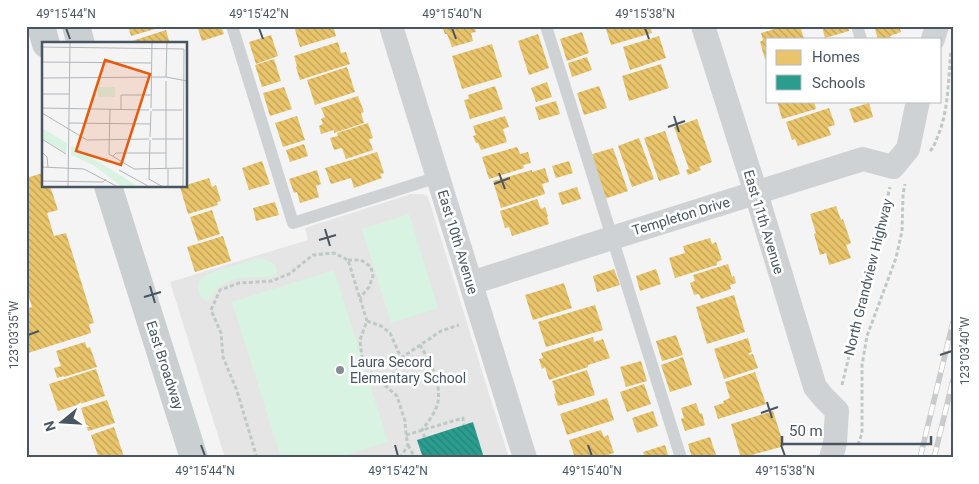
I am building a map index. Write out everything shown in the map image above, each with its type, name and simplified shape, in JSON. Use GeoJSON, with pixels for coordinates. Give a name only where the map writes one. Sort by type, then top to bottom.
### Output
{"type":"FeatureCollection","features":[{"type":"Feature","properties":{"kind":"main road"},"geometry":{"type":"LineString","coordinates":[[41,26],[45,42]]}},
{"type":"Feature","properties":{"kind":"main road"},"geometry":{"type":"LineString","coordinates":[[76,26],[80,42]]}},
{"type":"Feature","properties":{"kind":"main road","name":"East Broadway"},"geometry":{"type":"LineString","coordinates":[[109,188],[194,458]]}},
{"type":"Feature","properties":{"kind":"street","name":"East 10th Avenue"},"geometry":{"type":"LineString","coordinates":[[391,26],[525,458]]}},
{"type":"Feature","properties":{"kind":"street","name":"East 11th Avenue"},"geometry":{"type":"LineString","coordinates":[[703,26],[815,387],[837,411]]}},
{"type":"Feature","properties":{"kind":"street"},"geometry":{"type":"LineString","coordinates":[[936,26],[940,38]]}},
{"type":"Feature","properties":{"kind":"street"},"geometry":{"type":"LineString","coordinates":[[899,175],[908,149],[918,102]]}},
{"type":"Feature","properties":{"kind":"street","name":"Templeton Drive"},"geometry":{"type":"LineString","coordinates":[[471,283],[863,159],[899,175]]}},
{"type":"Feature","properties":{"kind":"street"},"geometry":{"type":"LineString","coordinates":[[831,458],[835,443],[837,411]]}},
{"type":"Feature","properties":{"kind":"lane"},"geometry":{"type":"LineString","coordinates":[[232,26],[293,223],[438,177]]}},
{"type":"Feature","properties":{"kind":"lane"},"geometry":{"type":"LineString","coordinates":[[546,26],[681,458]]}},
{"type":"Feature","properties":{"kind":"path"},"geometry":{"type":"LineString","coordinates":[[928,155],[943,122],[948,95],[942,42]]}},
{"type":"Feature","properties":{"kind":"path"},"geometry":{"type":"LineString","coordinates":[[857,449],[862,433],[862,365],[868,336],[896,258],[902,230],[903,194],[899,175]]}},
{"type":"Feature","properties":{"kind":"path","name":"North Grandview Highway"},"geometry":{"type":"LineString","coordinates":[[837,411],[889,192],[899,175]]}},
{"type":"Feature","properties":{"kind":"path"},"geometry":{"type":"LineString","coordinates":[[257,458],[237,391],[223,358],[221,333],[211,310],[220,290],[239,283],[272,281],[289,274],[313,255],[334,253],[348,260],[361,260],[371,267],[373,276],[369,287],[360,299]]}},
{"type":"Feature","properties":{"kind":"path"},"geometry":{"type":"LineString","coordinates":[[348,260],[367,321],[360,340],[362,358],[372,374],[396,396],[405,421],[408,445],[414,458]]}},
{"type":"Feature","properties":{"kind":"path"},"geometry":{"type":"LineString","coordinates":[[367,321],[382,326],[390,333],[401,358]]}},
{"type":"Feature","properties":{"kind":"path"},"geometry":{"type":"LineString","coordinates":[[386,387],[401,358],[441,331],[458,325]]}},
{"type":"Feature","properties":{"kind":"path"},"geometry":{"type":"LineString","coordinates":[[420,345],[433,368],[438,389],[438,403],[433,415],[422,430]]}},
{"type":"Feature","properties":{"kind":"path"},"geometry":{"type":"LineString","coordinates":[[406,434],[463,418],[464,425]]}},
{"type":"Feature","properties":{"kind":"path"},"geometry":{"type":"LineString","coordinates":[[422,430],[425,438]]}},
{"type":"Feature","properties":{"kind":"path"},"geometry":{"type":"LineString","coordinates":[[400,458],[408,445]]}},
{"type":"Feature","properties":{"kind":"shaded area","name":"Laura Secord Elementary School"},"geometry":{"type":"Polygon","coordinates":[[[411,194],[424,194],[428,197],[509,458],[225,458],[170,282],[308,240],[305,228],[411,194]]]}},
{"type":"Feature","properties":{"kind":"green space"},"geometry":{"type":"Polygon","coordinates":[[[409,214],[438,308],[391,323],[362,229],[409,214]]]}},
{"type":"Feature","properties":{"kind":"green space"},"geometry":{"type":"Polygon","coordinates":[[[259,258],[276,266],[277,275],[226,282],[216,290],[208,302],[201,296],[198,290],[200,279],[207,274],[259,258]]]}},
{"type":"Feature","properties":{"kind":"green space"},"geometry":{"type":"Polygon","coordinates":[[[334,270],[388,442],[336,458],[281,458],[232,302],[334,270]]]}},
{"type":"Feature","properties":{"kind":"building: Homes"},"geometry":{"type":"Polygon","coordinates":[[[128,26],[161,26],[162,27],[131,36],[128,26]]]}},
{"type":"Feature","properties":{"kind":"building: Homes"},"geometry":{"type":"Polygon","coordinates":[[[197,26],[221,26],[224,34],[202,41],[197,26]]]}},
{"type":"Feature","properties":{"kind":"building: Homes"},"geometry":{"type":"Polygon","coordinates":[[[294,26],[333,26],[336,36],[300,47],[294,26]]]}},
{"type":"Feature","properties":{"kind":"building: Homes"},"geometry":{"type":"Polygon","coordinates":[[[442,26],[474,26],[476,32],[471,33],[473,41],[452,47],[442,26]]]}},
{"type":"Feature","properties":{"kind":"building: Homes"},"geometry":{"type":"Polygon","coordinates":[[[605,26],[650,26],[652,33],[611,45],[605,26]]]}},
{"type":"Feature","properties":{"kind":"building: Homes"},"geometry":{"type":"Polygon","coordinates":[[[784,26],[800,26],[804,38],[766,38],[765,59],[760,42],[763,40],[761,33],[784,26]]]}},
{"type":"Feature","properties":{"kind":"building: Homes"},"geometry":{"type":"Polygon","coordinates":[[[822,26],[848,26],[849,31],[825,38],[822,26]]]}},
{"type":"Feature","properties":{"kind":"building: Homes"},"geometry":{"type":"Polygon","coordinates":[[[874,26],[899,26],[901,32],[890,36],[891,38],[878,38],[874,26]]]}},
{"type":"Feature","properties":{"kind":"building: Homes"},"geometry":{"type":"Polygon","coordinates":[[[166,30],[169,42],[132,42],[166,30]]]}},
{"type":"Feature","properties":{"kind":"building: Homes"},"geometry":{"type":"Polygon","coordinates":[[[582,32],[589,53],[567,61],[560,39],[582,32]]]}},
{"type":"Feature","properties":{"kind":"building: Homes"},"geometry":{"type":"Polygon","coordinates":[[[538,34],[549,68],[529,75],[518,41],[538,34]]]}},
{"type":"Feature","properties":{"kind":"building: Homes"},"geometry":{"type":"Polygon","coordinates":[[[271,35],[278,56],[256,64],[249,42],[271,35]]]}},
{"type":"Feature","properties":{"kind":"building: Homes"},"geometry":{"type":"Polygon","coordinates":[[[659,36],[666,58],[630,70],[623,47],[659,36]]]}},
{"type":"Feature","properties":{"kind":"building: Homes"},"geometry":{"type":"Polygon","coordinates":[[[338,42],[341,53],[346,52],[350,64],[300,80],[294,56],[338,42]]]}},
{"type":"Feature","properties":{"kind":"building: Homes"},"geometry":{"type":"Polygon","coordinates":[[[492,44],[502,77],[462,89],[452,56],[492,44]]]}},
{"type":"Feature","properties":{"kind":"building: Homes"},"geometry":{"type":"Polygon","coordinates":[[[587,57],[592,70],[572,77],[568,63],[587,57]]]}},
{"type":"Feature","properties":{"kind":"building: Homes"},"geometry":{"type":"Polygon","coordinates":[[[274,59],[281,81],[262,87],[255,65],[274,59]]]}},
{"type":"Feature","properties":{"kind":"building: Homes"},"geometry":{"type":"Polygon","coordinates":[[[661,64],[669,88],[629,101],[622,76],[661,64]]]}},
{"type":"Feature","properties":{"kind":"building: Homes"},"geometry":{"type":"Polygon","coordinates":[[[347,67],[355,92],[315,105],[307,80],[347,67]]]}},
{"type":"Feature","properties":{"kind":"building: Homes"},"geometry":{"type":"Polygon","coordinates":[[[547,82],[552,97],[536,102],[531,88],[547,82]]]}},
{"type":"Feature","properties":{"kind":"building: Homes"},"geometry":{"type":"Polygon","coordinates":[[[495,86],[503,109],[470,119],[464,100],[469,99],[468,95],[495,86]]]}},
{"type":"Feature","properties":{"kind":"building: Homes"},"geometry":{"type":"Polygon","coordinates":[[[599,86],[607,108],[584,115],[577,93],[599,86]]]}},
{"type":"Feature","properties":{"kind":"building: Homes"},"geometry":{"type":"Polygon","coordinates":[[[284,87],[292,109],[270,116],[263,93],[284,87]]]}},
{"type":"Feature","properties":{"kind":"building: Homes"},"geometry":{"type":"Polygon","coordinates":[[[358,96],[364,112],[361,113],[364,123],[334,133],[334,130],[321,134],[319,126],[323,124],[321,119],[325,117],[321,108],[358,96]]]}},
{"type":"Feature","properties":{"kind":"building: Homes"},"geometry":{"type":"Polygon","coordinates":[[[556,101],[560,114],[539,120],[535,107],[556,101]]]}},
{"type":"Feature","properties":{"kind":"building: Homes"},"geometry":{"type":"Polygon","coordinates":[[[777,102],[814,102],[816,109],[782,119],[777,102]]]}},
{"type":"Feature","properties":{"kind":"building: Homes"},"geometry":{"type":"Polygon","coordinates":[[[869,103],[873,117],[854,123],[849,109],[869,103]]]}},
{"type":"Feature","properties":{"kind":"building: Homes"},"geometry":{"type":"Polygon","coordinates":[[[829,108],[835,125],[828,127],[831,135],[798,146],[795,139],[792,140],[786,122],[829,108]]]}},
{"type":"Feature","properties":{"kind":"building: Homes"},"geometry":{"type":"Polygon","coordinates":[[[297,116],[305,140],[283,147],[275,123],[297,116]]]}},
{"type":"Feature","properties":{"kind":"building: Homes"},"geometry":{"type":"Polygon","coordinates":[[[505,116],[509,127],[503,129],[507,142],[481,150],[473,136],[476,135],[473,126],[505,116]]]}},
{"type":"Feature","properties":{"kind":"building: Homes"},"geometry":{"type":"Polygon","coordinates":[[[697,119],[712,162],[699,167],[701,170],[688,175],[686,170],[689,169],[674,127],[697,119]]]}},
{"type":"Feature","properties":{"kind":"building: Homes"},"geometry":{"type":"Polygon","coordinates":[[[368,123],[373,138],[369,139],[373,150],[346,159],[342,148],[334,150],[330,138],[338,136],[337,133],[368,123]]]}},
{"type":"Feature","properties":{"kind":"building: Homes"},"geometry":{"type":"Polygon","coordinates":[[[665,131],[680,174],[659,181],[644,138],[665,131]]]}},
{"type":"Feature","properties":{"kind":"building: Homes"},"geometry":{"type":"Polygon","coordinates":[[[639,138],[654,179],[632,187],[618,146],[639,138]]]}},
{"type":"Feature","properties":{"kind":"building: Homes"},"geometry":{"type":"Polygon","coordinates":[[[304,144],[308,156],[290,162],[286,150],[304,144]]]}},
{"type":"Feature","properties":{"kind":"building: Homes"},"geometry":{"type":"Polygon","coordinates":[[[517,147],[520,154],[528,152],[531,163],[523,165],[524,168],[489,179],[482,157],[517,147]]]}},
{"type":"Feature","properties":{"kind":"building: Homes"},"geometry":{"type":"Polygon","coordinates":[[[613,148],[628,191],[604,199],[589,155],[613,148]]]}},
{"type":"Feature","properties":{"kind":"building: Homes"},"geometry":{"type":"Polygon","coordinates":[[[377,152],[384,173],[380,174],[382,178],[354,188],[351,178],[331,184],[325,168],[377,152]]]}},
{"type":"Feature","properties":{"kind":"building: Homes"},"geometry":{"type":"Polygon","coordinates":[[[262,161],[270,184],[249,190],[242,168],[262,161]]]}},
{"type":"Feature","properties":{"kind":"building: Homes"},"geometry":{"type":"Polygon","coordinates":[[[569,161],[573,173],[556,178],[552,166],[569,161]]]}},
{"type":"Feature","properties":{"kind":"building: Homes"},"geometry":{"type":"Polygon","coordinates":[[[545,168],[549,182],[542,184],[545,194],[501,208],[493,181],[545,168]]]}},
{"type":"Feature","properties":{"kind":"building: Homes"},"geometry":{"type":"Polygon","coordinates":[[[317,170],[321,184],[316,186],[319,197],[300,203],[297,192],[294,193],[289,179],[317,170]]]}},
{"type":"Feature","properties":{"kind":"building: Homes"},"geometry":{"type":"Polygon","coordinates":[[[42,173],[42,188],[51,188],[58,210],[47,213],[54,236],[66,233],[94,323],[89,324],[91,333],[28,353],[26,349],[26,309],[32,307],[26,288],[26,178],[42,173]]]}},
{"type":"Feature","properties":{"kind":"building: Homes"},"geometry":{"type":"Polygon","coordinates":[[[209,178],[212,187],[216,185],[221,201],[217,202],[218,205],[188,214],[180,188],[188,188],[188,185],[209,178]]]}},
{"type":"Feature","properties":{"kind":"building: Homes"},"geometry":{"type":"Polygon","coordinates":[[[577,187],[581,199],[562,205],[558,193],[577,187]]]}},
{"type":"Feature","properties":{"kind":"building: Homes"},"geometry":{"type":"Polygon","coordinates":[[[537,199],[541,209],[545,207],[549,224],[512,236],[509,227],[505,228],[500,211],[537,199]]]}},
{"type":"Feature","properties":{"kind":"building: Homes"},"geometry":{"type":"Polygon","coordinates":[[[275,202],[279,215],[256,221],[253,208],[275,202]]]}},
{"type":"Feature","properties":{"kind":"building: Homes"},"geometry":{"type":"Polygon","coordinates":[[[836,206],[841,220],[843,219],[851,243],[846,245],[851,258],[829,265],[826,253],[820,255],[810,214],[836,206]]]}},
{"type":"Feature","properties":{"kind":"building: Homes"},"geometry":{"type":"Polygon","coordinates":[[[212,210],[220,234],[198,241],[190,217],[212,210]]]}},
{"type":"Feature","properties":{"kind":"building: Homes"},"geometry":{"type":"Polygon","coordinates":[[[223,236],[231,261],[195,272],[187,247],[223,236]]]}},
{"type":"Feature","properties":{"kind":"building: Homes"},"geometry":{"type":"Polygon","coordinates":[[[710,238],[712,244],[716,242],[722,260],[717,262],[717,265],[675,278],[669,258],[685,253],[683,246],[710,238]]]}},
{"type":"Feature","properties":{"kind":"building: Homes"},"geometry":{"type":"Polygon","coordinates":[[[728,264],[736,283],[730,285],[731,289],[701,299],[699,294],[694,295],[690,283],[695,281],[693,275],[728,264]]]}},
{"type":"Feature","properties":{"kind":"building: Homes"},"geometry":{"type":"Polygon","coordinates":[[[614,269],[620,285],[597,292],[593,276],[614,269]]]}},
{"type":"Feature","properties":{"kind":"building: Homes"},"geometry":{"type":"Polygon","coordinates":[[[656,269],[661,284],[640,291],[636,276],[656,269]]]}},
{"type":"Feature","properties":{"kind":"building: Homes"},"geometry":{"type":"Polygon","coordinates":[[[564,283],[572,308],[533,320],[525,295],[564,283]]]}},
{"type":"Feature","properties":{"kind":"building: Homes"},"geometry":{"type":"Polygon","coordinates":[[[734,295],[745,332],[707,344],[696,307],[734,295]]]}},
{"type":"Feature","properties":{"kind":"building: Homes"},"geometry":{"type":"Polygon","coordinates":[[[595,305],[603,330],[546,347],[538,322],[595,305]]]}},
{"type":"Feature","properties":{"kind":"building: Homes"},"geometry":{"type":"Polygon","coordinates":[[[676,335],[683,355],[662,361],[656,341],[676,335]]]}},
{"type":"Feature","properties":{"kind":"building: Homes"},"geometry":{"type":"Polygon","coordinates":[[[593,337],[594,342],[603,339],[610,358],[549,380],[545,367],[542,369],[539,359],[543,358],[541,353],[593,337]]]}},
{"type":"Feature","properties":{"kind":"building: Homes"},"geometry":{"type":"Polygon","coordinates":[[[748,338],[752,352],[749,355],[753,354],[758,368],[724,379],[714,349],[748,338]]]}},
{"type":"Feature","properties":{"kind":"building: Homes"},"geometry":{"type":"Polygon","coordinates":[[[85,342],[87,348],[90,347],[97,367],[57,378],[54,368],[61,366],[56,351],[85,342]]]}},
{"type":"Feature","properties":{"kind":"building: Homes"},"geometry":{"type":"Polygon","coordinates":[[[683,357],[692,385],[670,392],[661,365],[683,357]]]}},
{"type":"Feature","properties":{"kind":"building: Homes"},"geometry":{"type":"Polygon","coordinates":[[[641,361],[647,381],[626,387],[620,367],[641,361]]]}},
{"type":"Feature","properties":{"kind":"building: Homes"},"geometry":{"type":"Polygon","coordinates":[[[96,369],[105,396],[58,411],[49,384],[96,369]]]}},
{"type":"Feature","properties":{"kind":"building: Homes"},"geometry":{"type":"Polygon","coordinates":[[[587,370],[595,395],[558,406],[552,381],[587,370]]]}},
{"type":"Feature","properties":{"kind":"building: Homes"},"geometry":{"type":"Polygon","coordinates":[[[755,372],[766,404],[718,419],[714,406],[724,403],[723,401],[730,398],[725,382],[755,372]]]}},
{"type":"Feature","properties":{"kind":"building: Homes"},"geometry":{"type":"Polygon","coordinates":[[[644,384],[651,404],[627,412],[620,392],[644,384]]]}},
{"type":"Feature","properties":{"kind":"building: Homes"},"geometry":{"type":"Polygon","coordinates":[[[607,398],[614,420],[567,435],[560,414],[607,398]]]}},
{"type":"Feature","properties":{"kind":"building: Homes"},"geometry":{"type":"Polygon","coordinates":[[[107,400],[115,423],[88,431],[81,408],[107,400]]]}},
{"type":"Feature","properties":{"kind":"building: Homes"},"geometry":{"type":"Polygon","coordinates":[[[696,403],[700,414],[702,413],[705,425],[685,431],[681,419],[684,418],[681,408],[696,403]]]}},
{"type":"Feature","properties":{"kind":"building: Homes"},"geometry":{"type":"Polygon","coordinates":[[[653,411],[658,426],[637,433],[632,418],[653,411]]]}},
{"type":"Feature","properties":{"kind":"building: Homes"},"geometry":{"type":"Polygon","coordinates":[[[773,411],[784,446],[741,458],[731,424],[773,411]]]}},
{"type":"Feature","properties":{"kind":"building: Homes"},"geometry":{"type":"Polygon","coordinates":[[[114,427],[124,457],[93,458],[98,456],[91,435],[114,427]]]}},
{"type":"Feature","properties":{"kind":"building: Homes"},"geometry":{"type":"Polygon","coordinates":[[[601,430],[604,437],[608,435],[614,453],[598,458],[575,458],[569,440],[601,430]]]}},
{"type":"Feature","properties":{"kind":"building: Homes"},"geometry":{"type":"Polygon","coordinates":[[[710,437],[717,458],[692,458],[688,444],[710,437]]]}},
{"type":"Feature","properties":{"kind":"building: Homes"},"geometry":{"type":"Polygon","coordinates":[[[665,445],[669,458],[645,458],[643,452],[665,445]]]}},
{"type":"Feature","properties":{"kind":"building: Schools"},"geometry":{"type":"Polygon","coordinates":[[[473,422],[484,458],[423,458],[417,440],[473,422]]]}},
{"type":"Feature","properties":{"kind":"railway"},"geometry":{"type":"LineString","coordinates":[[920,458],[953,322]]}},
{"type":"Feature","properties":{"kind":"railway"},"geometry":{"type":"LineString","coordinates":[[934,458],[953,380]]}},
{"type":"Feature","properties":{"kind":"place","name":"Laura Secord Elementary School"},"geometry":{"type":"Point","coordinates":[340,370]}}]}
